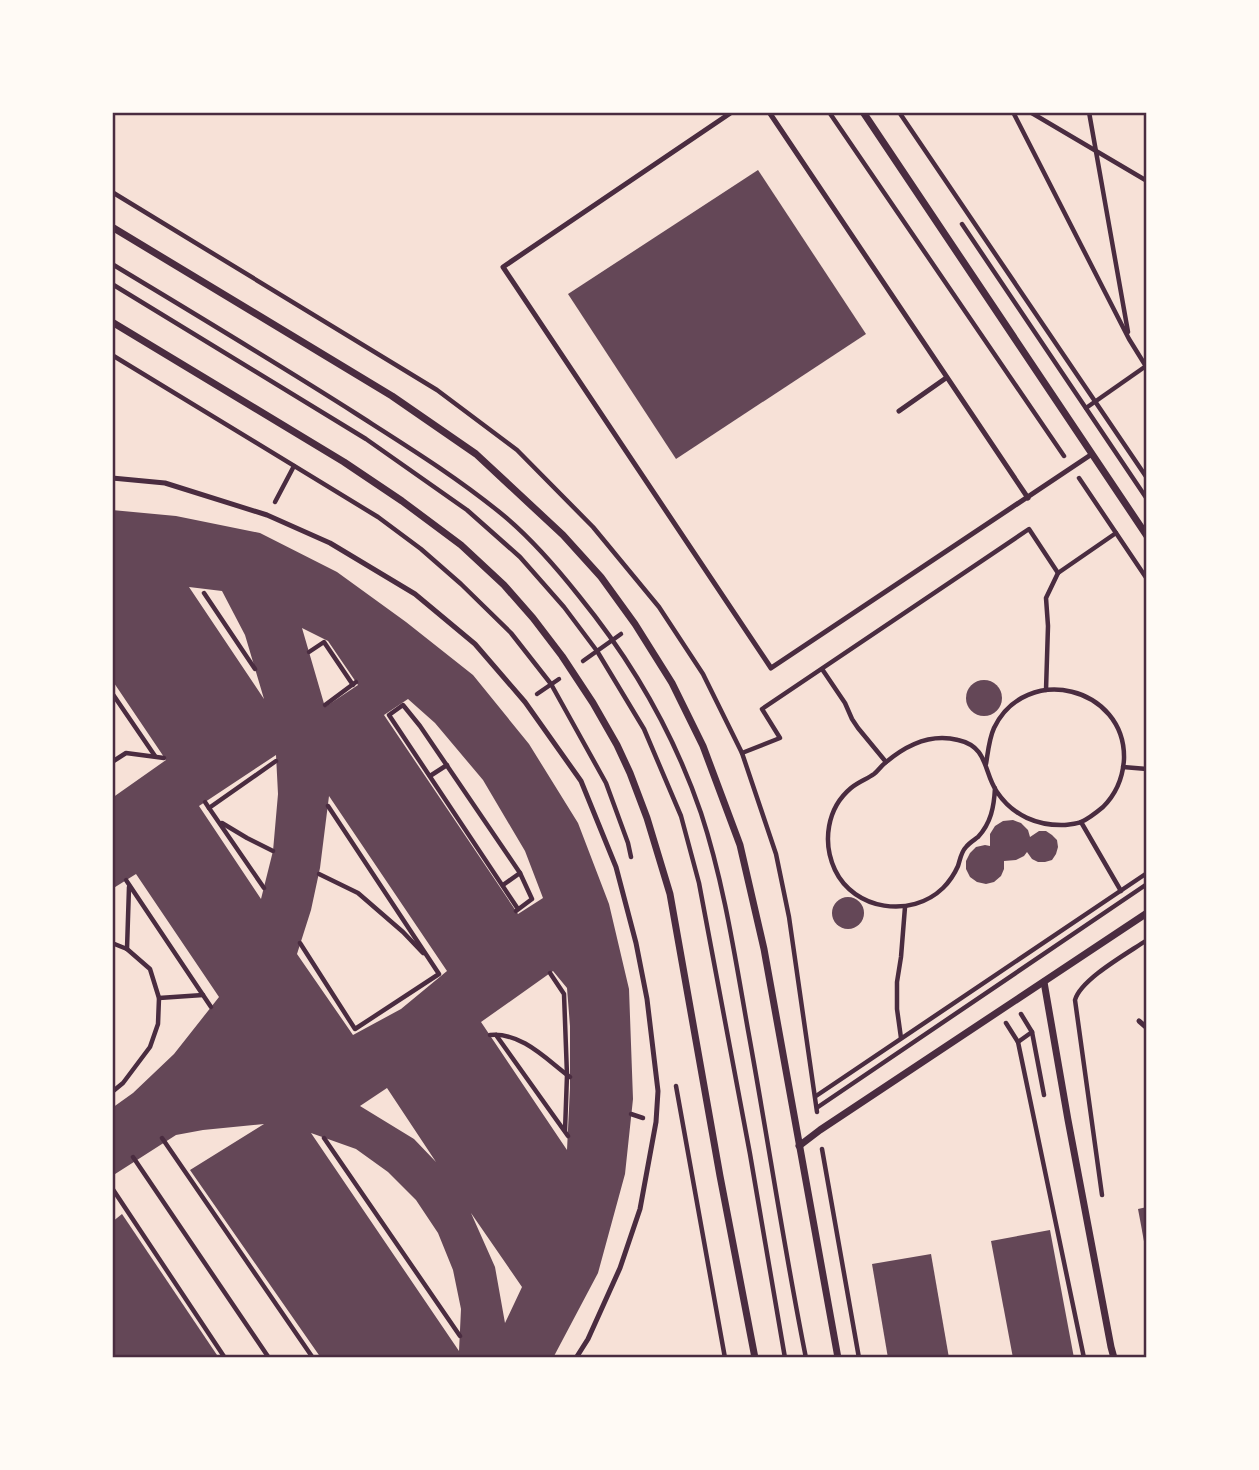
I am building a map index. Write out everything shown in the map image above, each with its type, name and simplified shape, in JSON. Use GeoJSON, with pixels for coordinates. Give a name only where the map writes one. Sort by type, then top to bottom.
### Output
{"type":"FeatureCollection","features":[{"type":"Feature","properties":{"kind":"street"},"geometry":{"type":"LineString","coordinates":[[863,112],[1147,536]]}},
{"type":"Feature","properties":{"kind":"street"},"geometry":{"type":"LineString","coordinates":[[112,227],[392,396],[476,454],[563,535],[601,577],[635,624],[672,683],[703,746],[740,845],[764,949],[838,1358]]}},
{"type":"Feature","properties":{"kind":"street"},"geometry":{"type":"LineString","coordinates":[[112,321],[344,462],[461,545],[504,585],[555,646],[593,703],[630,773],[670,894],[719,1176],[755,1358]]}},
{"type":"Feature","properties":{"kind":"street"},"geometry":{"type":"LineString","coordinates":[[799,1146],[1147,913]]}},
{"type":"Feature","properties":{"kind":"street"},"geometry":{"type":"LineString","coordinates":[[1044,982],[1114,1358]]}},
{"type":"Feature","properties":{"kind":"lane"},"geometry":{"type":"LineString","coordinates":[[732,112],[503,267],[771,668],[1092,454]]}},
{"type":"Feature","properties":{"kind":"lane"},"geometry":{"type":"LineString","coordinates":[[769,112],[1028,498]]}},
{"type":"Feature","properties":{"kind":"lane"},"geometry":{"type":"LineString","coordinates":[[899,411],[946,379]]}},
{"type":"Feature","properties":{"kind":"lane"},"geometry":{"type":"LineString","coordinates":[[112,478],[165,483],[267,515],[330,543],[415,594],[475,644],[525,702],[581,781],[616,867],[636,943],[647,999],[658,1091],[656,1122],[640,1209],[620,1268],[588,1339],[576,1358]]}},
{"type":"Feature","properties":{"kind":"lane"},"geometry":{"type":"LineString","coordinates":[[1139,1021],[1147,1028]]}},
{"type":"Feature","properties":{"kind":"path"},"geometry":{"type":"LineString","coordinates":[[830,112],[1147,579]]}},
{"type":"Feature","properties":{"kind":"path"},"geometry":{"type":"LineString","coordinates":[[899,112],[1147,478]]}},
{"type":"Feature","properties":{"kind":"path"},"geometry":{"type":"LineString","coordinates":[[1013,112],[1129,339],[1147,367],[1086,408]]}},
{"type":"Feature","properties":{"kind":"path"},"geometry":{"type":"LineString","coordinates":[[1030,112],[1147,181]]}},
{"type":"Feature","properties":{"kind":"path"},"geometry":{"type":"LineString","coordinates":[[1089,112],[1129,339]]}},
{"type":"Feature","properties":{"kind":"path"},"geometry":{"type":"LineString","coordinates":[[955,215],[1147,499]]}},
{"type":"Feature","properties":{"kind":"path"},"geometry":{"type":"LineString","coordinates":[[112,355],[378,517],[421,549],[461,584],[511,634],[551,684],[606,783],[628,843],[634,868]]}},
{"type":"Feature","properties":{"kind":"path"},"geometry":{"type":"LineString","coordinates":[[285,484],[294,466]]}},
{"type":"Feature","properties":{"kind":"path"},"geometry":{"type":"LineString","coordinates":[[742,754],[780,738],[762,709],[1029,529],[1058,573]]}},
{"type":"Feature","properties":{"kind":"path"},"geometry":{"type":"LineString","coordinates":[[1046,690],[1046,598],[1058,573],[1116,533]]}},
{"type":"Feature","properties":{"kind":"path"},"geometry":{"type":"LineString","coordinates":[[204,593],[255,669]]}},
{"type":"Feature","properties":{"kind":"path"},"geometry":{"type":"LineString","coordinates":[[525,702],[659,607]]}},
{"type":"Feature","properties":{"kind":"path"},"geometry":{"type":"LineString","coordinates":[[309,652],[324,642],[354,684],[325,705]]}},
{"type":"Feature","properties":{"kind":"path"},"geometry":{"type":"LineString","coordinates":[[822,669],[845,702],[858,728],[886,762]]}},
{"type":"Feature","properties":{"kind":"path"},"geometry":{"type":"LineString","coordinates":[[986,764],[995,727],[1010,706],[1021,698],[1046,690],[1073,691],[1097,702],[1114,722],[1123,748],[1123,767],[1117,786],[1102,808],[1081,822],[1052,825],[1027,819],[1006,803],[995,788],[986,764],[973,746],[961,740],[938,738],[918,742],[886,762],[841,798],[830,822],[828,849],[837,874],[855,894],[879,905],[905,907],[930,898],[950,880],[964,849],[989,821],[995,788]]}},
{"type":"Feature","properties":{"kind":"path"},"geometry":{"type":"LineString","coordinates":[[112,693],[155,756]]}},
{"type":"Feature","properties":{"kind":"path"},"geometry":{"type":"LineString","coordinates":[[403,705],[447,765],[520,873],[532,899],[517,910],[388,714],[403,705]]}},
{"type":"Feature","properties":{"kind":"path"},"geometry":{"type":"LineString","coordinates":[[112,762],[126,753],[164,758]]}},
{"type":"Feature","properties":{"kind":"path"},"geometry":{"type":"LineString","coordinates":[[209,808],[276,761]]}},
{"type":"Feature","properties":{"kind":"path"},"geometry":{"type":"LineString","coordinates":[[430,776],[447,765]]}},
{"type":"Feature","properties":{"kind":"path"},"geometry":{"type":"LineString","coordinates":[[1123,767],[1147,769]]}},
{"type":"Feature","properties":{"kind":"path"},"geometry":{"type":"LineString","coordinates":[[205,802],[264,888]]}},
{"type":"Feature","properties":{"kind":"path"},"geometry":{"type":"LineString","coordinates":[[300,943],[355,1028],[439,974],[328,806]]}},
{"type":"Feature","properties":{"kind":"path"},"geometry":{"type":"LineString","coordinates":[[219,821],[273,851]]}},
{"type":"Feature","properties":{"kind":"path"},"geometry":{"type":"LineString","coordinates":[[1081,822],[1121,891]]}},
{"type":"Feature","properties":{"kind":"path"},"geometry":{"type":"LineString","coordinates":[[319,873],[358,893],[404,932],[433,964]]}},
{"type":"Feature","properties":{"kind":"path"},"geometry":{"type":"LineString","coordinates":[[503,885],[520,873]]}},
{"type":"Feature","properties":{"kind":"path"},"geometry":{"type":"LineString","coordinates":[[816,1096],[1147,873]]}},
{"type":"Feature","properties":{"kind":"path"},"geometry":{"type":"LineString","coordinates":[[127,949],[128,883],[211,1007]]}},
{"type":"Feature","properties":{"kind":"path"},"geometry":{"type":"LineString","coordinates":[[817,1108],[1147,884]]}},
{"type":"Feature","properties":{"kind":"path"},"geometry":{"type":"LineString","coordinates":[[901,1038],[897,982],[905,907]]}},
{"type":"Feature","properties":{"kind":"path"},"geometry":{"type":"LineString","coordinates":[[1102,1200],[1075,1000],[1077,992],[1087,981],[1147,940]]}},
{"type":"Feature","properties":{"kind":"path"},"geometry":{"type":"LineString","coordinates":[[112,943],[127,949],[150,969],[159,998],[158,1024],[150,1047],[123,1083],[112,1092]]}},
{"type":"Feature","properties":{"kind":"path"},"geometry":{"type":"LineString","coordinates":[[550,973],[564,994],[568,1033],[569,1076],[566,1133],[493,1035],[511,1037],[538,1050],[569,1076]]}},
{"type":"Feature","properties":{"kind":"path"},"geometry":{"type":"LineString","coordinates":[[1002,983],[1032,1032],[1045,1100]]}},
{"type":"Feature","properties":{"kind":"path"},"geometry":{"type":"LineString","coordinates":[[980,985],[1018,1042],[1084,1358]]}},
{"type":"Feature","properties":{"kind":"path"},"geometry":{"type":"LineString","coordinates":[[159,998],[203,995]]}},
{"type":"Feature","properties":{"kind":"path"},"geometry":{"type":"LineString","coordinates":[[674,1077],[724,1358]]}},
{"type":"Feature","properties":{"kind":"path"},"geometry":{"type":"LineString","coordinates":[[162,1138],[313,1358]]}},
{"type":"Feature","properties":{"kind":"path"},"geometry":{"type":"LineString","coordinates":[[324,1138],[460,1336]]}},
{"type":"Feature","properties":{"kind":"path"},"geometry":{"type":"LineString","coordinates":[[133,1157],[269,1358]]}},
{"type":"Feature","properties":{"kind":"path"},"geometry":{"type":"LineString","coordinates":[[112,1188],[225,1358]]}},
{"type":"Feature","properties":{"kind":"building"},"geometry":{"type":"Polygon","coordinates":[[[758,170],[866,334],[676,459],[568,294],[758,170]]]}},
{"type":"Feature","properties":{"kind":"building"},"geometry":{"type":"Polygon","coordinates":[[[112,510],[176,516],[260,533],[337,572],[473,675],[529,744],[578,823],[609,904],[629,989],[633,1099],[625,1174],[598,1273],[553,1358],[321,1358],[190,1170],[264,1124],[176,1135],[112,1176],[112,1108],[133,1093],[174,1054],[219,997],[136,874],[112,889],[112,798],[166,760],[112,680],[112,510]],[[189,587],[264,699],[245,635],[222,591],[189,587]],[[302,628],[325,707],[358,685],[328,641],[302,628]],[[408,699],[384,715],[518,914],[543,898],[525,851],[483,780],[435,723],[408,699]],[[276,755],[199,806],[261,899],[273,851],[278,794],[276,755]],[[329,796],[320,868],[311,910],[297,954],[353,1035],[401,1009],[447,971],[329,796]],[[553,971],[481,1022],[567,1150],[570,1026],[567,988],[553,971]],[[387,1088],[360,1106],[414,1139],[436,1162],[387,1088]],[[311,1133],[459,1351],[461,1309],[453,1270],[438,1233],[416,1200],[388,1172],[356,1149],[311,1133]],[[471,1213],[495,1267],[505,1323],[522,1287],[471,1213]]]}},
{"type":"Feature","properties":{"kind":"building"},"geometry":{"type":"Polygon","coordinates":[[[984,680],[997,685],[1002,698],[997,711],[984,716],[971,711],[966,698],[971,685],[984,680]]]}},
{"type":"Feature","properties":{"kind":"building"},"geometry":{"type":"Polygon","coordinates":[[[1013,820],[1028,830],[1030,837],[1039,831],[1052,835],[1057,840],[1056,854],[1052,860],[1038,862],[1027,852],[1016,860],[1004,861],[1001,876],[994,882],[977,882],[970,877],[966,869],[970,853],[976,847],[990,846],[990,834],[995,826],[1003,821],[1013,820]]]}},
{"type":"Feature","properties":{"kind":"building"},"geometry":{"type":"Polygon","coordinates":[[[848,897],[860,901],[864,913],[860,925],[848,929],[836,925],[832,913],[836,901],[848,897]]]}},
{"type":"Feature","properties":{"kind":"building"},"geometry":{"type":"Polygon","coordinates":[[[1147,1207],[1147,1252],[1146,1252],[1138,1209],[1147,1207]]]}},
{"type":"Feature","properties":{"kind":"building"},"geometry":{"type":"Polygon","coordinates":[[[122,1214],[219,1358],[112,1358],[112,1222],[122,1214]]]}},
{"type":"Feature","properties":{"kind":"building"},"geometry":{"type":"Polygon","coordinates":[[[1050,1230],[1074,1358],[1013,1358],[991,1241],[1050,1230]]]}},
{"type":"Feature","properties":{"kind":"building"},"geometry":{"type":"Polygon","coordinates":[[[931,1254],[949,1358],[888,1358],[872,1264],[931,1254]]]}}]}
